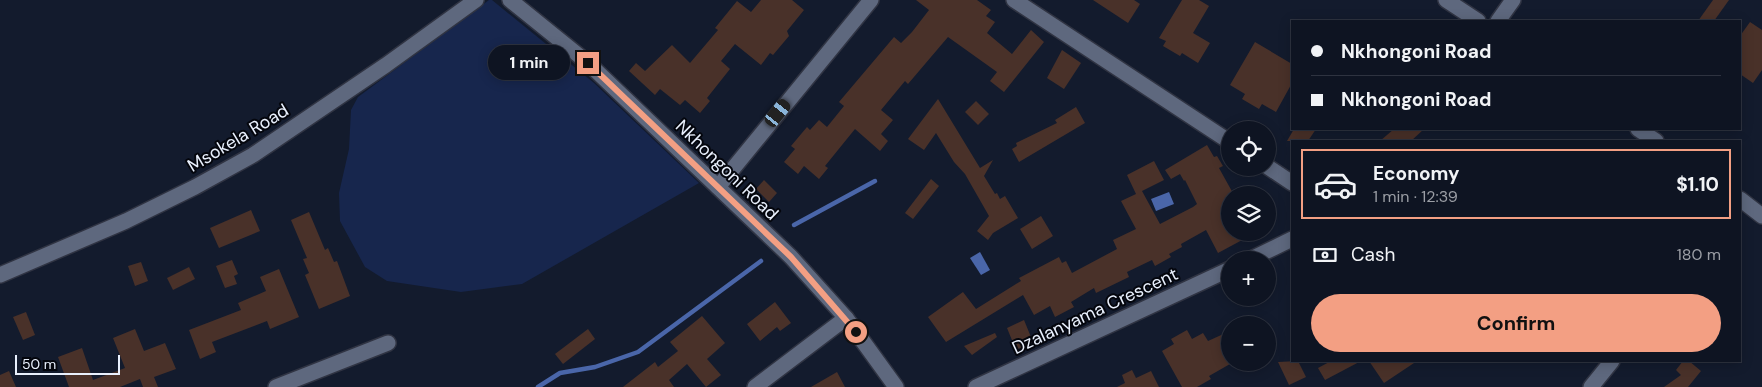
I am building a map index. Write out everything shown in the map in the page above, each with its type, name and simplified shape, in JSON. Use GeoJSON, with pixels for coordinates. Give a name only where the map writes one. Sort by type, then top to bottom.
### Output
{"type":"FeatureCollection","features":[{"type":"Feature","properties":{"kind":"street","name":"Msokela Road"},"geometry":{"type":"LineString","coordinates":[[0,275],[126,221],[253,155],[386,66],[476,0]]}},
{"type":"Feature","properties":{"kind":"street","name":"Nkhongoni Road"},"geometry":{"type":"LineString","coordinates":[[510,0],[588,63],[791,257],[846,318],[896,387]]}},
{"type":"Feature","properties":{"kind":"street"},"geometry":{"type":"LineString","coordinates":[[718,187],[871,0]]}},
{"type":"Feature","properties":{"kind":"street"},"geometry":{"type":"LineString","coordinates":[[1014,0],[1221,136]]}},
{"type":"Feature","properties":{"kind":"street"},"geometry":{"type":"LineString","coordinates":[[1446,0],[1476,20]]}},
{"type":"Feature","properties":{"kind":"street"},"geometry":{"type":"LineString","coordinates":[[1499,20],[1512,0]]}},
{"type":"Feature","properties":{"kind":"street"},"geometry":{"type":"LineString","coordinates":[[1640,130],[1654,140]]}},
{"type":"Feature","properties":{"kind":"street"},"geometry":{"type":"LineString","coordinates":[[1276,172],[1291,182]]}},
{"type":"Feature","properties":{"kind":"street"},"geometry":{"type":"LineString","coordinates":[[1741,203],[1762,216]]}},
{"type":"Feature","properties":{"kind":"street"},"geometry":{"type":"LineString","coordinates":[[1267,251],[1291,239]]}},
{"type":"Feature","properties":{"kind":"street","name":"Dzalanyama Crescent"},"geometry":{"type":"LineString","coordinates":[[976,387],[1221,273]]}},
{"type":"Feature","properties":{"kind":"street"},"geometry":{"type":"LineString","coordinates":[[755,387],[846,318]]}},
{"type":"Feature","properties":{"kind":"street"},"geometry":{"type":"LineString","coordinates":[[276,387],[388,343]]}},
{"type":"Feature","properties":{"kind":"street"},"geometry":{"type":"LineString","coordinates":[[1591,387],[1611,362]]}},
{"type":"Feature","properties":{"kind":"shaded area"},"geometry":{"type":"Polygon","coordinates":[[[489,0],[492,0],[594,83],[699,183],[522,284],[461,292],[387,281],[365,267],[340,221],[339,193],[349,149],[351,110],[358,97],[489,0]]]}},
{"type":"Feature","properties":{"kind":"shaded area"},"geometry":{"type":"Polygon","coordinates":[[[1169,192],[1174,204],[1156,211],[1151,199],[1169,192]]]}},
{"type":"Feature","properties":{"kind":"shaded area"},"geometry":{"type":"Polygon","coordinates":[[[980,252],[990,270],[981,275],[970,258],[980,252]]]}},
{"type":"Feature","properties":{"kind":"building"},"geometry":{"type":"Polygon","coordinates":[[[761,0],[792,0],[804,10],[787,31],[789,36],[773,55],[770,53],[761,65],[735,44],[721,61],[730,69],[707,98],[710,101],[700,113],[685,100],[680,105],[660,89],[655,95],[629,71],[636,63],[645,71],[672,45],[690,63],[718,30],[715,28],[737,1],[751,12],[761,0]]]}},
{"type":"Feature","properties":{"kind":"building"},"geometry":{"type":"Polygon","coordinates":[[[916,0],[977,0],[991,10],[986,16],[995,22],[987,33],[1012,54],[1031,30],[1044,42],[1004,92],[990,81],[997,72],[948,37],[908,84],[905,81],[881,110],[893,120],[881,134],[888,141],[880,151],[855,129],[825,166],[828,168],[819,179],[804,166],[798,174],[784,162],[795,149],[791,146],[807,127],[810,130],[819,120],[827,127],[844,106],[839,102],[894,37],[901,43],[912,32],[929,10],[916,0]]]}},
{"type":"Feature","properties":{"kind":"building"},"geometry":{"type":"Polygon","coordinates":[[[1093,0],[1134,0],[1140,4],[1128,23],[1093,0]]]}},
{"type":"Feature","properties":{"kind":"building"},"geometry":{"type":"Polygon","coordinates":[[[1182,0],[1199,0],[1209,6],[1193,33],[1210,43],[1198,63],[1182,53],[1180,56],[1163,46],[1166,41],[1159,38],[1182,0]]]}},
{"type":"Feature","properties":{"kind":"building"},"geometry":{"type":"Polygon","coordinates":[[[1713,0],[1729,0],[1715,20],[1699,20],[1713,0]]]}},
{"type":"Feature","properties":{"kind":"building"},"geometry":{"type":"Polygon","coordinates":[[[1750,22],[1762,30],[1762,70],[1753,83],[1741,75],[1741,35],[1750,22]]]}},
{"type":"Feature","properties":{"kind":"building"},"geometry":{"type":"Polygon","coordinates":[[[1255,42],[1291,63],[1291,85],[1276,112],[1262,104],[1259,109],[1242,99],[1245,94],[1230,85],[1255,42]]]}},
{"type":"Feature","properties":{"kind":"building"},"geometry":{"type":"Polygon","coordinates":[[[1062,50],[1081,63],[1064,89],[1047,78],[1062,50]]]}},
{"type":"Feature","properties":{"kind":"building"},"geometry":{"type":"Polygon","coordinates":[[[938,99],[980,168],[993,160],[984,176],[1000,199],[1005,196],[1018,218],[993,233],[988,240],[977,231],[989,216],[965,174],[954,162],[936,133],[924,150],[908,139],[938,99]]]}},
{"type":"Feature","properties":{"kind":"building"},"geometry":{"type":"Polygon","coordinates":[[[976,101],[989,114],[978,125],[965,112],[976,101]]]}},
{"type":"Feature","properties":{"kind":"building"},"geometry":{"type":"Polygon","coordinates":[[[1076,107],[1085,123],[1019,162],[1012,149],[1017,146],[1016,143],[1057,123],[1055,120],[1076,107]]]}},
{"type":"Feature","properties":{"kind":"building"},"geometry":{"type":"Polygon","coordinates":[[[1293,130],[1315,130],[1309,140],[1287,141],[1293,130]]]}},
{"type":"Feature","properties":{"kind":"building"},"geometry":{"type":"Polygon","coordinates":[[[1393,130],[1423,130],[1412,140],[1381,140],[1393,130]]]}},
{"type":"Feature","properties":{"kind":"building"},"geometry":{"type":"Polygon","coordinates":[[[1207,145],[1214,157],[1217,156],[1221,163],[1221,167],[1219,168],[1221,176],[1223,176],[1229,186],[1221,186],[1221,241],[1240,241],[1218,253],[1206,230],[1181,244],[1182,247],[1169,254],[1171,257],[1155,266],[1152,260],[1127,272],[1129,277],[1096,293],[1094,288],[1071,302],[1074,307],[1055,317],[1050,306],[1034,315],[1023,295],[946,342],[928,317],[963,292],[976,309],[1021,281],[1019,278],[1059,257],[1062,263],[1066,261],[1072,273],[1117,249],[1113,240],[1136,229],[1121,201],[1136,194],[1127,175],[1154,161],[1164,180],[1142,191],[1160,224],[1197,204],[1180,174],[1171,179],[1165,170],[1207,145]]]}},
{"type":"Feature","properties":{"kind":"building"},"geometry":{"type":"Polygon","coordinates":[[[931,179],[939,186],[913,219],[905,213],[931,179]]]}},
{"type":"Feature","properties":{"kind":"building"},"geometry":{"type":"Polygon","coordinates":[[[764,180],[777,193],[769,202],[756,189],[764,180]]]}},
{"type":"Feature","properties":{"kind":"building"},"geometry":{"type":"Polygon","coordinates":[[[251,210],[260,231],[219,248],[210,228],[251,210]]]}},
{"type":"Feature","properties":{"kind":"building"},"geometry":{"type":"Polygon","coordinates":[[[309,212],[325,250],[328,248],[334,262],[337,261],[350,296],[319,309],[305,275],[309,273],[303,259],[307,258],[291,220],[309,212]]]}},
{"type":"Feature","properties":{"kind":"building"},"geometry":{"type":"Polygon","coordinates":[[[1041,216],[1053,236],[1032,249],[1020,229],[1041,216]]]}},
{"type":"Feature","properties":{"kind":"building"},"geometry":{"type":"Polygon","coordinates":[[[232,260],[238,274],[234,276],[237,284],[225,288],[216,266],[232,260]]]}},
{"type":"Feature","properties":{"kind":"building"},"geometry":{"type":"Polygon","coordinates":[[[141,262],[148,281],[135,286],[128,266],[141,262]]]}},
{"type":"Feature","properties":{"kind":"building"},"geometry":{"type":"Polygon","coordinates":[[[189,267],[195,279],[173,290],[167,278],[189,267]]]}},
{"type":"Feature","properties":{"kind":"building"},"geometry":{"type":"Polygon","coordinates":[[[279,269],[299,317],[270,329],[267,321],[212,342],[216,352],[200,359],[189,330],[241,310],[238,303],[266,291],[260,277],[279,269]]]}},
{"type":"Feature","properties":{"kind":"building"},"geometry":{"type":"Polygon","coordinates":[[[775,302],[791,323],[780,331],[777,327],[760,341],[747,324],[775,302]]]}},
{"type":"Feature","properties":{"kind":"building"},"geometry":{"type":"Polygon","coordinates":[[[26,312],[35,335],[23,340],[13,317],[26,312]]]}},
{"type":"Feature","properties":{"kind":"building"},"geometry":{"type":"Polygon","coordinates":[[[702,316],[725,343],[707,359],[721,375],[706,387],[687,364],[669,380],[674,387],[623,387],[655,362],[658,367],[678,351],[670,342],[702,316]]]}},
{"type":"Feature","properties":{"kind":"building"},"geometry":{"type":"Polygon","coordinates":[[[1024,320],[1033,342],[1016,350],[1007,328],[1024,320]]]}},
{"type":"Feature","properties":{"kind":"building"},"geometry":{"type":"Polygon","coordinates":[[[135,329],[144,351],[165,343],[176,369],[154,377],[158,387],[143,387],[140,379],[120,387],[69,387],[58,357],[82,348],[93,380],[125,368],[113,338],[135,329]]]}},
{"type":"Feature","properties":{"kind":"building"},"geometry":{"type":"Polygon","coordinates":[[[588,329],[595,339],[563,364],[555,354],[588,329]]]}},
{"type":"Feature","properties":{"kind":"building"},"geometry":{"type":"Polygon","coordinates":[[[1187,330],[1192,339],[1203,333],[1208,341],[1221,335],[1221,369],[1209,376],[1211,379],[1197,387],[1182,387],[1162,351],[1174,344],[1171,339],[1187,330]]]}},
{"type":"Feature","properties":{"kind":"building"},"geometry":{"type":"Polygon","coordinates":[[[995,333],[997,337],[972,355],[964,346],[995,333]]]}},
{"type":"Feature","properties":{"kind":"building"},"geometry":{"type":"Polygon","coordinates":[[[1278,362],[1298,362],[1306,377],[1289,385],[1278,362]]]}},
{"type":"Feature","properties":{"kind":"building"},"geometry":{"type":"Polygon","coordinates":[[[1329,362],[1359,362],[1325,380],[1318,368],[1329,362]]]}},
{"type":"Feature","properties":{"kind":"building"},"geometry":{"type":"Polygon","coordinates":[[[1370,362],[1416,362],[1384,383],[1370,362]]]}},
{"type":"Feature","properties":{"kind":"building"},"geometry":{"type":"Polygon","coordinates":[[[1682,362],[1690,362],[1701,371],[1688,387],[1664,387],[1681,375],[1676,370],[1682,362]]]}},
{"type":"Feature","properties":{"kind":"building"},"geometry":{"type":"Polygon","coordinates":[[[1132,370],[1136,378],[1151,371],[1159,387],[1117,387],[1125,383],[1122,375],[1132,370]]]}},
{"type":"Feature","properties":{"kind":"building"},"geometry":{"type":"Polygon","coordinates":[[[9,371],[16,387],[0,387],[0,375],[9,371]]]}},
{"type":"Feature","properties":{"kind":"building"},"geometry":{"type":"Polygon","coordinates":[[[837,372],[845,387],[811,387],[837,372]]]}},
{"type":"Feature","properties":{"kind":"waterway"},"geometry":{"type":"LineString","coordinates":[[794,225],[875,181]]}},
{"type":"Feature","properties":{"kind":"waterway"},"geometry":{"type":"LineString","coordinates":[[538,387],[560,373],[595,367],[638,352],[761,261]]}},
{"type":"Feature","properties":{"kind":"route"},"geometry":{"type":"LineString","coordinates":[[588,63],[791,257],[846,318],[856,332]]}}]}
